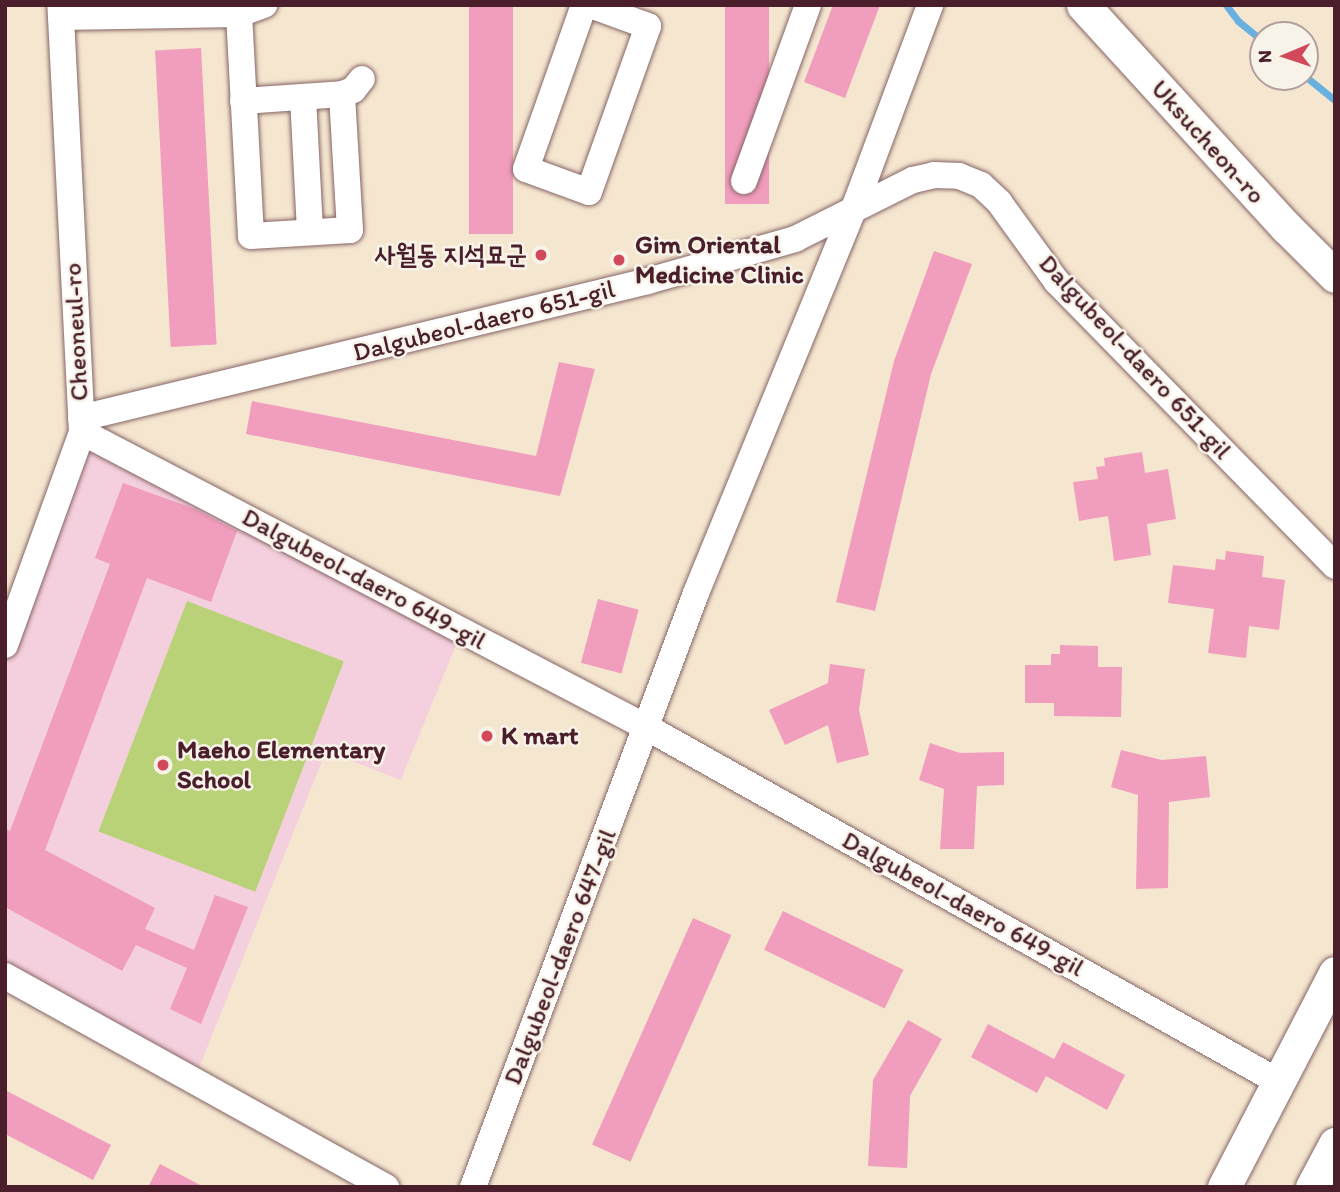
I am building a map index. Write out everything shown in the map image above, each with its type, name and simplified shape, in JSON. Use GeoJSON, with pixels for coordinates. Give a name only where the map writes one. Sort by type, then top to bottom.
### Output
{"type":"FeatureCollection","features":[{"type":"Feature","properties":{"kind":"main road","name":"Uksucheon-ro"},"geometry":{"type":"LineString","coordinates":[[1083,5],[1286,227],[1335,276]]}},
{"type":"Feature","properties":{"kind":"main road"},"geometry":{"type":"LineString","coordinates":[[1224,1187],[1335,973]]}},
{"type":"Feature","properties":{"kind":"main road"},"geometry":{"type":"LineString","coordinates":[[1312,1187],[1333,1151]]}},
{"type":"Feature","properties":{"kind":"street"},"geometry":{"type":"LineString","coordinates":[[61,11],[239,14],[264,5]]}},
{"type":"Feature","properties":{"kind":"street"},"geometry":{"type":"LineString","coordinates":[[584,5],[526,169],[589,192],[652,15],[590,5]]}},
{"type":"Feature","properties":{"kind":"street"},"geometry":{"type":"LineString","coordinates":[[744,181],[808,5]]}},
{"type":"Feature","properties":{"kind":"street"},"geometry":{"type":"LineString","coordinates":[[646,727],[696,593],[855,206],[930,5]]}},
{"type":"Feature","properties":{"kind":"street","name":"Cheoneul-ro"},"geometry":{"type":"LineString","coordinates":[[5,645],[81,425],[61,11]]}},
{"type":"Feature","properties":{"kind":"street"},"geometry":{"type":"LineString","coordinates":[[239,14],[243,101],[251,236],[350,230],[352,86],[303,97],[243,101]]}},
{"type":"Feature","properties":{"kind":"street"},"geometry":{"type":"LineString","coordinates":[[303,97],[310,232]]}},
{"type":"Feature","properties":{"kind":"street","name":"Dalgubeol-daero 651-gil"},"geometry":{"type":"LineString","coordinates":[[81,425],[648,281],[795,239],[855,206],[913,180],[934,174],[958,176],[981,185],[999,202],[1057,282],[1335,566]]}},
{"type":"Feature","properties":{"kind":"street","name":"Dalgubeol-daero 649-gil"},"geometry":{"type":"LineString","coordinates":[[81,425],[646,727],[1279,1082]]}},
{"type":"Feature","properties":{"kind":"street","name":"Dalgubeol-daero 647-gil"},"geometry":{"type":"LineString","coordinates":[[473,1187],[646,727]]}},
{"type":"Feature","properties":{"kind":"street"},"geometry":{"type":"LineString","coordinates":[[5,976],[386,1187]]}},
{"type":"Feature","properties":{"kind":"shaded area","name":"Maeho Elementary School"},"geometry":{"type":"Polygon","coordinates":[[[82,432],[462,630],[401,780],[326,751],[194,1080],[5,976],[5,634],[82,432]]]}},
{"type":"Feature","properties":{"kind":"green space"},"geometry":{"type":"Polygon","coordinates":[[[187,601],[344,661],[255,892],[98,832],[187,601]]]}},
{"type":"Feature","properties":{"kind":"building"},"geometry":{"type":"Polygon","coordinates":[[[469,5],[513,5],[513,234],[469,234],[469,5]]]}},
{"type":"Feature","properties":{"kind":"building"},"geometry":{"type":"Polygon","coordinates":[[[725,5],[769,5],[769,204],[725,204],[725,5]]]}},
{"type":"Feature","properties":{"kind":"building"},"geometry":{"type":"Polygon","coordinates":[[[833,5],[880,5],[845,98],[804,82],[833,5]]]}},
{"type":"Feature","properties":{"kind":"building"},"geometry":{"type":"Polygon","coordinates":[[[201,48],[217,345],[171,347],[155,50],[201,48]]]}},
{"type":"Feature","properties":{"kind":"building"},"geometry":{"type":"Polygon","coordinates":[[[934,251],[972,264],[931,374],[875,611],[836,602],[894,361],[934,251]]]}},
{"type":"Feature","properties":{"kind":"building"},"geometry":{"type":"Polygon","coordinates":[[[559,362],[595,369],[560,496],[246,434],[252,401],[536,456],[559,362]]]}},
{"type":"Feature","properties":{"kind":"building"},"geometry":{"type":"Polygon","coordinates":[[[1142,452],[1145,473],[1168,469],[1176,519],[1147,524],[1151,555],[1114,561],[1108,516],[1079,521],[1073,482],[1098,479],[1096,467],[1105,466],[1104,458],[1142,452]]]}},
{"type":"Feature","properties":{"kind":"building"},"geometry":{"type":"Polygon","coordinates":[[[123,483],[195,509],[237,531],[211,602],[147,578],[45,850],[155,908],[145,929],[194,950],[215,895],[248,907],[201,1024],[170,1009],[187,968],[136,945],[122,971],[5,907],[5,829],[10,831],[110,564],[95,558],[123,483]]]}},
{"type":"Feature","properties":{"kind":"building"},"geometry":{"type":"Polygon","coordinates":[[[1226,551],[1264,556],[1262,577],[1285,580],[1279,630],[1249,626],[1246,658],[1208,653],[1214,609],[1168,603],[1173,565],[1215,570],[1216,559],[1225,560],[1226,551]]]}},
{"type":"Feature","properties":{"kind":"building"},"geometry":{"type":"Polygon","coordinates":[[[598,599],[639,610],[621,674],[581,663],[598,599]]]}},
{"type":"Feature","properties":{"kind":"building"},"geometry":{"type":"Polygon","coordinates":[[[1060,645],[1098,646],[1098,667],[1122,667],[1121,717],[1054,716],[1054,703],[1025,703],[1025,665],[1051,665],[1051,654],[1060,654],[1060,645]]]}},
{"type":"Feature","properties":{"kind":"building"},"geometry":{"type":"Polygon","coordinates":[[[830,664],[865,669],[859,710],[869,755],[837,763],[828,725],[785,745],[769,710],[828,683],[830,664]]]}},
{"type":"Feature","properties":{"kind":"building"},"geometry":{"type":"Polygon","coordinates":[[[930,743],[960,753],[1004,752],[1004,785],[977,786],[974,849],[940,849],[944,789],[919,780],[930,743]]]}},
{"type":"Feature","properties":{"kind":"building"},"geometry":{"type":"Polygon","coordinates":[[[1121,750],[1162,760],[1206,756],[1210,797],[1169,802],[1168,888],[1136,889],[1138,795],[1111,787],[1121,750]]]}},
{"type":"Feature","properties":{"kind":"building"},"geometry":{"type":"Polygon","coordinates":[[[783,911],[903,970],[885,1008],[764,950],[783,911]]]}},
{"type":"Feature","properties":{"kind":"building"},"geometry":{"type":"Polygon","coordinates":[[[693,918],[731,935],[630,1162],[592,1145],[693,918]]]}},
{"type":"Feature","properties":{"kind":"building"},"geometry":{"type":"Polygon","coordinates":[[[908,1020],[942,1039],[910,1096],[907,1168],[868,1166],[873,1080],[908,1020]]]}},
{"type":"Feature","properties":{"kind":"building"},"geometry":{"type":"Polygon","coordinates":[[[988,1024],[1054,1059],[1063,1042],[1125,1075],[1107,1110],[1046,1076],[1037,1093],[971,1057],[988,1024]]]}},
{"type":"Feature","properties":{"kind":"building"},"geometry":{"type":"Polygon","coordinates":[[[5,1090],[111,1145],[93,1180],[5,1134],[5,1090]]]}},
{"type":"Feature","properties":{"kind":"building"},"geometry":{"type":"Polygon","coordinates":[[[160,1164],[204,1187],[148,1187],[160,1164]]]}},
{"type":"Feature","properties":{"kind":"waterway"},"geometry":{"type":"LineString","coordinates":[[1226,5],[1249,30]]}},
{"type":"Feature","properties":{"kind":"waterway"},"geometry":{"type":"LineString","coordinates":[[1319,87],[1335,100]]}},
{"type":"Feature","properties":{"kind":"place","name":"사월동 지석묘군"},"geometry":{"type":"Point","coordinates":[541,255]}},
{"type":"Feature","properties":{"kind":"place","name":"Gim Oriental Medicine Clinic"},"geometry":{"type":"Point","coordinates":[619,260]}},
{"type":"Feature","properties":{"kind":"place","name":"K mart"},"geometry":{"type":"Point","coordinates":[487,736]}},
{"type":"Feature","properties":{"kind":"place","name":"Maeho Elementary School"},"geometry":{"type":"Point","coordinates":[163,765]}}]}
